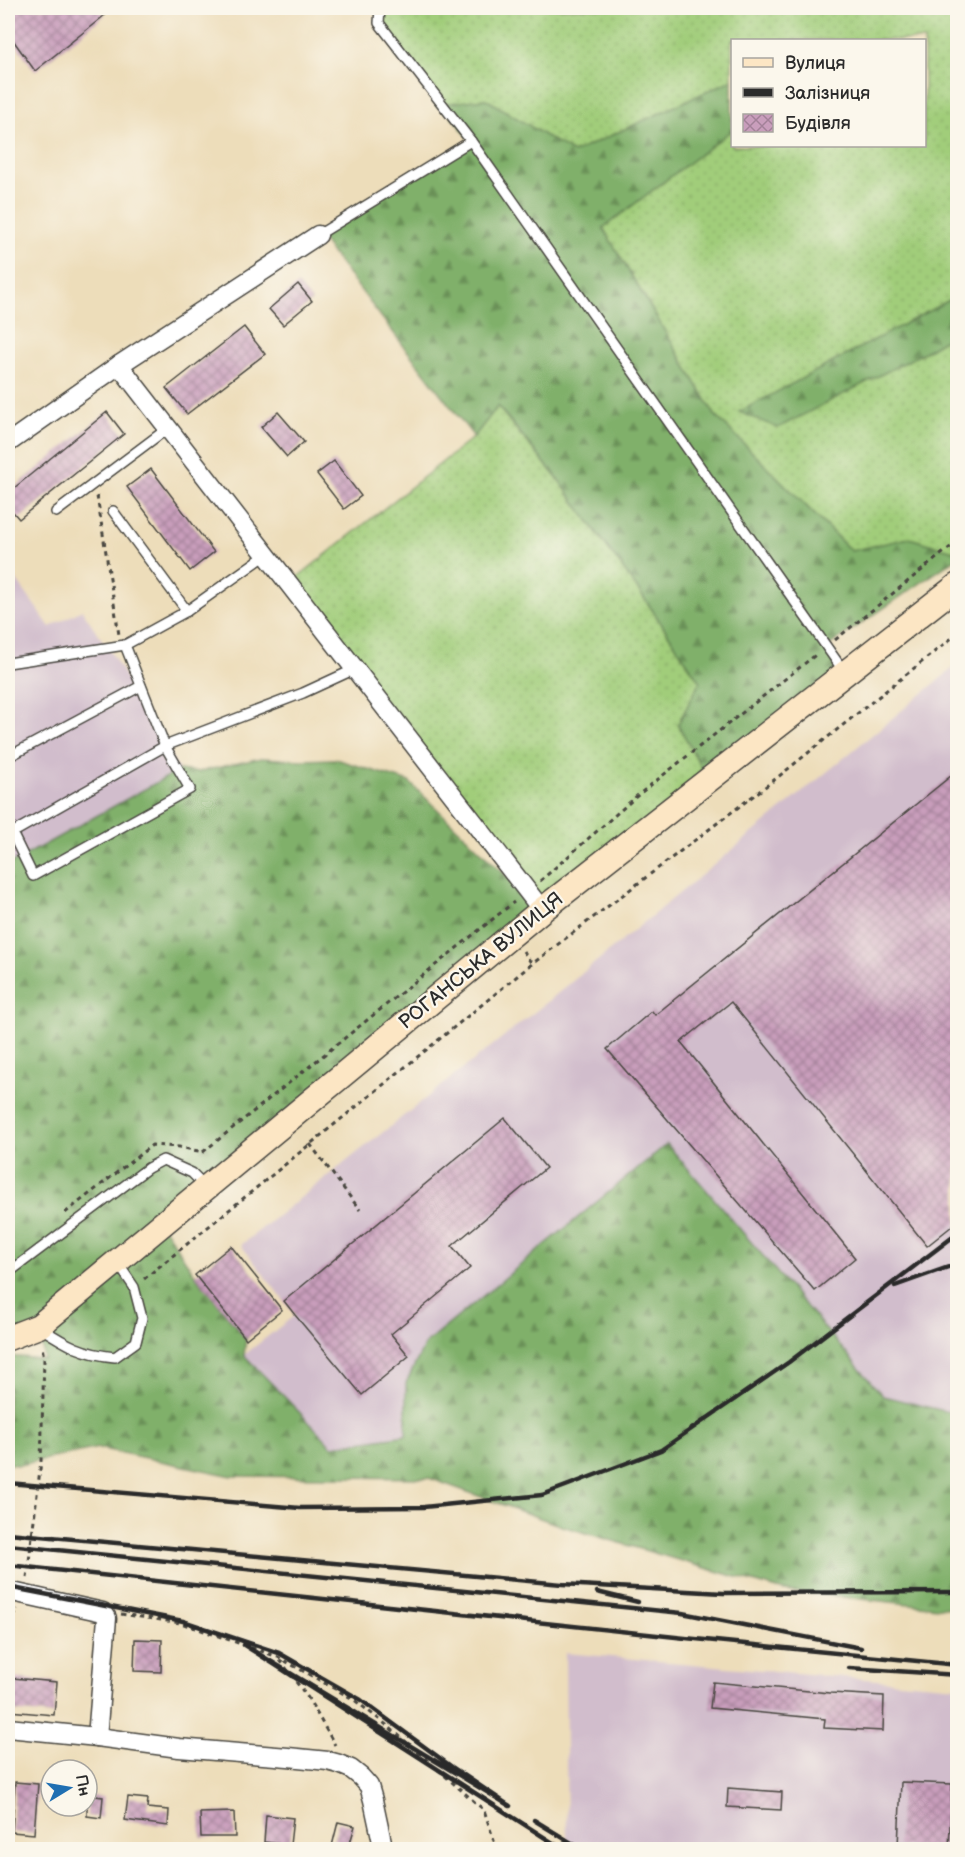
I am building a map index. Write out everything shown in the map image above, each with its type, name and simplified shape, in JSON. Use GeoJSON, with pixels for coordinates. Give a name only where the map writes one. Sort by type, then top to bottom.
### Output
{"type":"FeatureCollection","features":[{"type":"Feature","properties":{"kind":"main road","name":"РОГАНСЬКА ВУЛИЦЯ"},"geometry":{"type":"LineString","coordinates":[[9,1335],[39,1326],[208,1188],[535,901],[845,673],[957,585]]}},
{"type":"Feature","properties":{"kind":"street"},"geometry":{"type":"LineString","coordinates":[[8,443],[119,365],[318,235]]}},
{"type":"Feature","properties":{"kind":"street"},"geometry":{"type":"LineString","coordinates":[[119,365],[535,901]]}},
{"type":"Feature","properties":{"kind":"street"},"geometry":{"type":"LineString","coordinates":[[16,1592],[103,1612],[107,1618],[97,1737]]}},
{"type":"Feature","properties":{"kind":"street"},"geometry":{"type":"LineString","coordinates":[[8,1728],[179,1748],[328,1761],[351,1769],[369,1786],[385,1850]]}},
{"type":"Feature","properties":{"kind":"lane"},"geometry":{"type":"LineString","coordinates":[[380,8],[378,23],[471,141],[845,673]]}},
{"type":"Feature","properties":{"kind":"lane"},"geometry":{"type":"LineString","coordinates":[[318,235],[471,141]]}},
{"type":"Feature","properties":{"kind":"lane"},"geometry":{"type":"LineString","coordinates":[[56,512],[168,428]]}},
{"type":"Feature","properties":{"kind":"lane"},"geometry":{"type":"LineString","coordinates":[[113,511],[187,611]]}},
{"type":"Feature","properties":{"kind":"lane"},"geometry":{"type":"LineString","coordinates":[[8,663],[123,645],[187,611],[266,555]]}},
{"type":"Feature","properties":{"kind":"lane"},"geometry":{"type":"LineString","coordinates":[[123,645],[165,746],[190,789],[33,876],[12,833],[165,746],[303,693],[355,669]]}},
{"type":"Feature","properties":{"kind":"lane"},"geometry":{"type":"LineString","coordinates":[[8,758],[141,686]]}},
{"type":"Feature","properties":{"kind":"lane"},"geometry":{"type":"LineString","coordinates":[[8,1273],[148,1168],[163,1160],[192,1173],[208,1188]]}},
{"type":"Feature","properties":{"kind":"lane"},"geometry":{"type":"LineString","coordinates":[[39,1326],[65,1344],[95,1356],[115,1358],[136,1342],[142,1318],[134,1287],[117,1262]]}},
{"type":"Feature","properties":{"kind":"path"},"geometry":{"type":"LineString","coordinates":[[95,483],[123,645]]}},
{"type":"Feature","properties":{"kind":"path"},"geometry":{"type":"LineString","coordinates":[[62,1215],[152,1145],[203,1152],[535,901],[638,795],[957,541]]}},
{"type":"Feature","properties":{"kind":"path"},"geometry":{"type":"LineString","coordinates":[[134,1287],[532,964],[778,777],[957,633]]}},
{"type":"Feature","properties":{"kind":"path"},"geometry":{"type":"LineString","coordinates":[[310,1144],[360,1210]]}},
{"type":"Feature","properties":{"kind":"path"},"geometry":{"type":"LineString","coordinates":[[8,1653],[16,1592],[27,1558],[31,1535],[41,1461],[44,1359],[39,1326]]}},
{"type":"Feature","properties":{"kind":"path"},"geometry":{"type":"LineString","coordinates":[[103,1612],[181,1623],[278,1657],[353,1699],[477,1802],[484,1810],[497,1850]]}},
{"type":"Feature","properties":{"kind":"path"},"geometry":{"type":"LineString","coordinates":[[278,1657],[309,1698],[323,1726],[351,1769]]}},
{"type":"Feature","properties":{"kind":"shaded area"},"geometry":{"type":"Polygon","coordinates":[[[8,568],[50,627],[82,610],[115,659],[179,770],[8,865],[8,568]]]}},
{"type":"Feature","properties":{"kind":"shaded area"},"geometry":{"type":"Polygon","coordinates":[[[957,665],[957,1414],[883,1396],[667,1144],[406,1383],[407,1435],[332,1446],[244,1355],[295,1315],[241,1245],[546,1003],[957,665]]]}},
{"type":"Feature","properties":{"kind":"shaded area"},"geometry":{"type":"Polygon","coordinates":[[[565,1653],[957,1687],[958,1805],[955,1849],[666,1850],[567,1844],[565,1653]]]}},
{"type":"Feature","properties":{"kind":"green space"},"geometry":{"type":"Polygon","coordinates":[[[380,8],[957,8],[957,296],[740,412],[921,354],[957,332],[957,552],[909,538],[851,551],[715,415],[603,228],[731,131],[731,147],[926,147],[926,39],[731,39],[731,80],[573,153],[486,99],[442,104],[379,23],[380,8]]]}},
{"type":"Feature","properties":{"kind":"green space"},"geometry":{"type":"Polygon","coordinates":[[[731,80],[731,131],[603,228],[715,415],[851,551],[909,538],[957,552],[957,558],[827,647],[845,673],[708,780],[678,724],[700,682],[647,602],[561,483],[498,406],[474,437],[318,235],[471,141],[442,104],[486,99],[573,153],[731,80]]]}},
{"type":"Feature","properties":{"kind":"green space"},"geometry":{"type":"Polygon","coordinates":[[[957,296],[957,332],[921,354],[778,428],[739,412],[957,296]]]}},
{"type":"Feature","properties":{"kind":"green space"},"geometry":{"type":"Polygon","coordinates":[[[497,406],[561,483],[647,602],[700,682],[678,724],[708,780],[542,910],[289,584],[474,437],[497,406]]]}},
{"type":"Feature","properties":{"kind":"green space"},"geometry":{"type":"Polygon","coordinates":[[[261,758],[336,759],[409,782],[542,910],[162,1225],[195,1275],[246,1339],[244,1355],[332,1446],[406,1435],[406,1383],[425,1344],[667,1144],[883,1396],[957,1414],[957,1609],[784,1591],[562,1526],[429,1478],[232,1476],[98,1448],[19,1465],[8,1464],[8,1356],[44,1359],[39,1327],[8,1338],[8,865],[179,770],[198,772],[261,758]]]}},
{"type":"Feature","properties":{"kind":"building"},"geometry":{"type":"Polygon","coordinates":[[[8,8],[98,8],[105,15],[35,71],[8,33],[8,8]]]}},
{"type":"Feature","properties":{"kind":"building"},"geometry":{"type":"Polygon","coordinates":[[[298,284],[312,301],[283,325],[269,309],[298,284]]]}},
{"type":"Feature","properties":{"kind":"building"},"geometry":{"type":"Polygon","coordinates":[[[244,327],[265,354],[187,414],[166,388],[244,327]]]}},
{"type":"Feature","properties":{"kind":"building"},"geometry":{"type":"Polygon","coordinates":[[[107,412],[124,434],[19,519],[8,506],[8,493],[107,412]]]}},
{"type":"Feature","properties":{"kind":"building"},"geometry":{"type":"Polygon","coordinates":[[[278,412],[304,442],[287,457],[261,427],[278,412]]]}},
{"type":"Feature","properties":{"kind":"building"},"geometry":{"type":"Polygon","coordinates":[[[334,461],[361,496],[344,509],[317,474],[334,461]]]}},
{"type":"Feature","properties":{"kind":"building"},"geometry":{"type":"Polygon","coordinates":[[[151,469],[214,552],[190,571],[127,487],[151,469]]]}},
{"type":"Feature","properties":{"kind":"building"},"geometry":{"type":"Polygon","coordinates":[[[957,771],[957,1222],[927,1246],[731,1002],[681,1042],[855,1258],[815,1291],[607,1049],[652,1011],[655,1015],[957,771]]]}},
{"type":"Feature","properties":{"kind":"building"},"geometry":{"type":"Polygon","coordinates":[[[505,1118],[546,1168],[452,1246],[470,1268],[391,1334],[409,1356],[362,1395],[284,1301],[505,1118]]]}},
{"type":"Feature","properties":{"kind":"building"},"geometry":{"type":"Polygon","coordinates":[[[231,1246],[282,1310],[246,1339],[195,1275],[231,1246]]]}},
{"type":"Feature","properties":{"kind":"building"},"geometry":{"type":"Polygon","coordinates":[[[135,1639],[162,1640],[161,1672],[134,1671],[135,1639]]]}},
{"type":"Feature","properties":{"kind":"building"},"geometry":{"type":"Polygon","coordinates":[[[12,1678],[57,1682],[54,1715],[9,1711],[12,1678]]]}},
{"type":"Feature","properties":{"kind":"building"},"geometry":{"type":"Polygon","coordinates":[[[713,1682],[884,1696],[883,1731],[824,1728],[825,1719],[710,1708],[713,1682]]]}},
{"type":"Feature","properties":{"kind":"building"},"geometry":{"type":"Polygon","coordinates":[[[15,1782],[38,1784],[34,1834],[12,1832],[15,1782]]]}},
{"type":"Feature","properties":{"kind":"building"},"geometry":{"type":"Polygon","coordinates":[[[901,1782],[952,1784],[949,1848],[898,1846],[901,1782]]]}},
{"type":"Feature","properties":{"kind":"building"},"geometry":{"type":"Polygon","coordinates":[[[728,1788],[782,1792],[781,1810],[727,1807],[728,1788]]]}},
{"type":"Feature","properties":{"kind":"building"},"geometry":{"type":"Polygon","coordinates":[[[99,1796],[103,1797],[101,1818],[99,1818],[99,1796]]]}},
{"type":"Feature","properties":{"kind":"building"},"geometry":{"type":"Polygon","coordinates":[[[128,1797],[148,1799],[147,1808],[169,1810],[168,1826],[125,1820],[128,1797]]]}},
{"type":"Feature","properties":{"kind":"building"},"geometry":{"type":"Polygon","coordinates":[[[234,1812],[235,1837],[201,1837],[200,1813],[234,1812]]]}},
{"type":"Feature","properties":{"kind":"building"},"geometry":{"type":"Polygon","coordinates":[[[266,1815],[293,1818],[290,1845],[264,1842],[266,1815]]]}},
{"type":"Feature","properties":{"kind":"building"},"geometry":{"type":"Polygon","coordinates":[[[338,1822],[355,1826],[348,1850],[332,1846],[338,1822]]]}},
{"type":"Feature","properties":{"kind":"railway"},"geometry":{"type":"LineString","coordinates":[[8,1483],[300,1508],[424,1507],[542,1495],[661,1450],[789,1362],[958,1233]]}},
{"type":"Feature","properties":{"kind":"railway"},"geometry":{"type":"LineString","coordinates":[[895,1286],[958,1262]]}},
{"type":"Feature","properties":{"kind":"railway"},"geometry":{"type":"LineString","coordinates":[[8,1533],[562,1584],[723,1593],[958,1592]]}},
{"type":"Feature","properties":{"kind":"railway"},"geometry":{"type":"LineString","coordinates":[[8,1545],[682,1613],[861,1648]]}},
{"type":"Feature","properties":{"kind":"railway"},"geometry":{"type":"LineString","coordinates":[[8,1565],[958,1665]]}},
{"type":"Feature","properties":{"kind":"railway"},"geometry":{"type":"LineString","coordinates":[[8,1587],[183,1621],[279,1653],[361,1700],[452,1767],[510,1806],[244,1645],[564,1850]]}},
{"type":"Feature","properties":{"kind":"railway"},"geometry":{"type":"LineString","coordinates":[[597,1592],[638,1602]]}},
{"type":"Feature","properties":{"kind":"railway"},"geometry":{"type":"LineString","coordinates":[[849,1668],[958,1675]]}},
{"type":"Feature","properties":{"kind":"railway"},"geometry":{"type":"LineString","coordinates":[[534,1820],[583,1850]]}}]}
